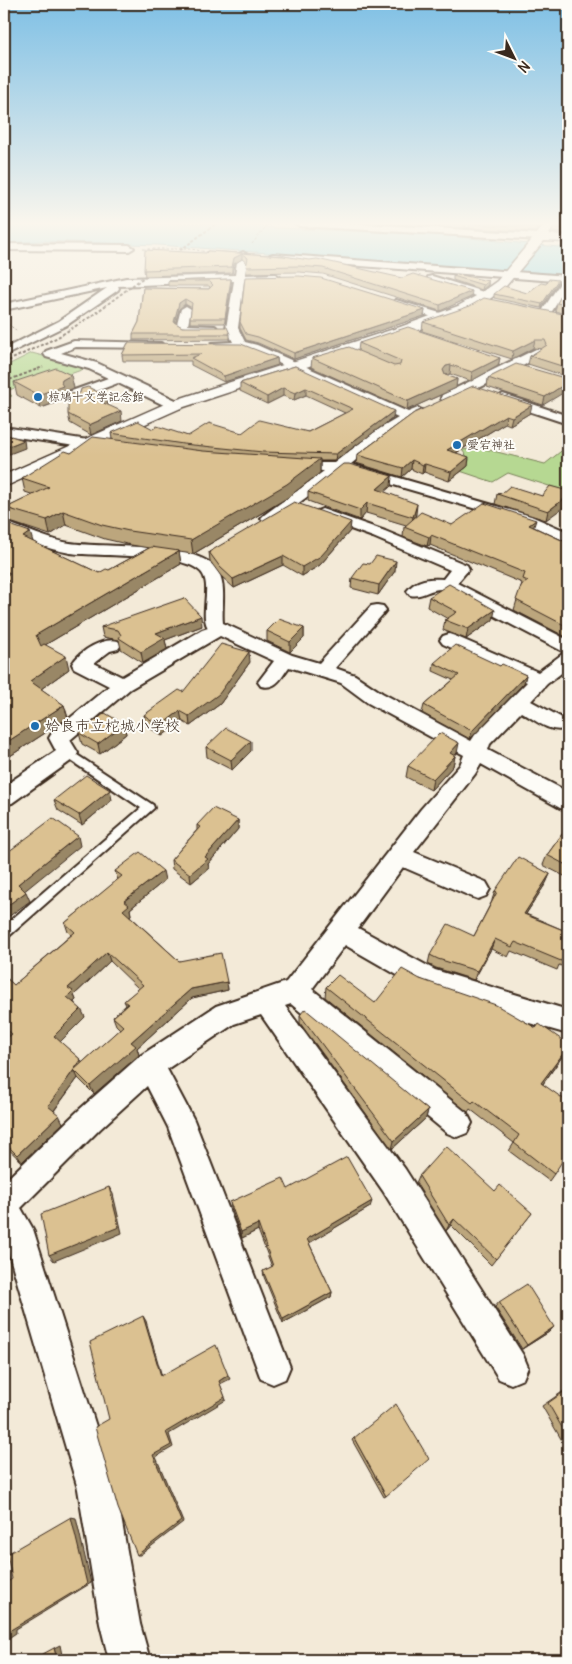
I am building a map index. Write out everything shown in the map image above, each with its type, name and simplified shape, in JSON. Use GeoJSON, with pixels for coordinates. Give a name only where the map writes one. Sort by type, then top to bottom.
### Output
{"type":"FeatureCollection","features":[{"type":"Feature","properties":{"kind":"street"},"geometry":{"type":"LineString","coordinates":[[4,307],[35,301]]}},
{"type":"Feature","properties":{"kind":"street"},"geometry":{"type":"LineString","coordinates":[[4,353],[63,323],[96,301]]}},
{"type":"Feature","properties":{"kind":"street"},"geometry":{"type":"LineString","coordinates":[[236,301],[232,328],[241,345]]}},
{"type":"Feature","properties":{"kind":"street"},"geometry":{"type":"LineString","coordinates":[[391,301],[443,317]]}},
{"type":"Feature","properties":{"kind":"street"},"geometry":{"type":"LineString","coordinates":[[4,482],[175,405],[405,330],[485,301]]}},
{"type":"Feature","properties":{"kind":"street"},"geometry":{"type":"LineString","coordinates":[[550,301],[540,313],[560,318]]}},
{"type":"Feature","properties":{"kind":"street"},"geometry":{"type":"LineString","coordinates":[[186,309],[182,328],[232,328]]}},
{"type":"Feature","properties":{"kind":"street"},"geometry":{"type":"LineString","coordinates":[[405,330],[421,335]]}},
{"type":"Feature","properties":{"kind":"street"},"geometry":{"type":"LineString","coordinates":[[167,345],[74,344],[50,354],[94,366],[175,405]]}},
{"type":"Feature","properties":{"kind":"street"},"geometry":{"type":"LineString","coordinates":[[204,345],[241,345],[253,348],[407,417]]}},
{"type":"Feature","properties":{"kind":"street"},"geometry":{"type":"LineString","coordinates":[[254,527],[293,503],[407,417],[471,388],[538,352]]}},
{"type":"Feature","properties":{"kind":"street"},"geometry":{"type":"LineString","coordinates":[[495,360],[532,372]]}},
{"type":"Feature","properties":{"kind":"street"},"geometry":{"type":"LineString","coordinates":[[75,398],[71,396],[119,378]]}},
{"type":"Feature","properties":{"kind":"street"},"geometry":{"type":"LineString","coordinates":[[456,382],[568,420]]}},
{"type":"Feature","properties":{"kind":"street"},"geometry":{"type":"LineString","coordinates":[[4,431],[125,449]]}},
{"type":"Feature","properties":{"kind":"street"},"geometry":{"type":"LineString","coordinates":[[272,465],[350,468],[526,519],[568,537]]}},
{"type":"Feature","properties":{"kind":"street"},"geometry":{"type":"LineString","coordinates":[[293,503],[379,534],[461,569],[447,584]]}},
{"type":"Feature","properties":{"kind":"street"},"geometry":{"type":"LineString","coordinates":[[4,527],[46,543],[72,548],[162,555],[195,562],[204,566],[212,578],[214,620],[215,625],[221,630],[286,658],[348,679],[374,698],[568,802]]}},
{"type":"Feature","properties":{"kind":"street"},"geometry":{"type":"LineString","coordinates":[[195,562],[211,553]]}},
{"type":"Feature","properties":{"kind":"street"},"geometry":{"type":"LineString","coordinates":[[416,591],[429,583],[447,584],[568,647]]}},
{"type":"Feature","properties":{"kind":"street"},"geometry":{"type":"LineString","coordinates":[[323,670],[377,610]]}},
{"type":"Feature","properties":{"kind":"street"},"geometry":{"type":"LineString","coordinates":[[4,797],[68,753],[60,738],[123,684],[208,634],[221,630]]}},
{"type":"Feature","properties":{"kind":"street"},"geometry":{"type":"LineString","coordinates":[[449,640],[540,680]]}},
{"type":"Feature","properties":{"kind":"street"},"geometry":{"type":"LineString","coordinates":[[112,645],[104,647],[81,664],[123,684]]}},
{"type":"Feature","properties":{"kind":"street"},"geometry":{"type":"LineString","coordinates":[[268,682],[286,658]]}},
{"type":"Feature","properties":{"kind":"street"},"geometry":{"type":"LineString","coordinates":[[4,1203],[90,1119],[150,1065],[225,1016],[295,991],[398,855],[468,769],[482,740],[540,680],[568,659]]}},
{"type":"Feature","properties":{"kind":"street"},"geometry":{"type":"LineString","coordinates":[[518,702],[557,724]]}},
{"type":"Feature","properties":{"kind":"street"},"geometry":{"type":"LineString","coordinates":[[398,855],[478,889]]}},
{"type":"Feature","properties":{"kind":"street"},"geometry":{"type":"LineString","coordinates":[[340,930],[427,979],[477,996],[568,1022]]}},
{"type":"Feature","properties":{"kind":"street"},"geometry":{"type":"LineString","coordinates":[[295,991],[458,1123]]}},
{"type":"Feature","properties":{"kind":"street"},"geometry":{"type":"LineString","coordinates":[[266,1002],[394,1180],[511,1367]]}},
{"type":"Feature","properties":{"kind":"street"},"geometry":{"type":"LineString","coordinates":[[150,1065],[180,1120],[273,1367]]}},
{"type":"Feature","properties":{"kind":"street"},"geometry":{"type":"LineString","coordinates":[[4,1210],[17,1229],[97,1489],[120,1624],[130,1660]]}},
{"type":"Feature","properties":{"kind":"lane"},"geometry":{"type":"LineString","coordinates":[[345,350],[360,356]]}},
{"type":"Feature","properties":{"kind":"lane"},"geometry":{"type":"LineString","coordinates":[[4,933],[149,808],[68,753]]}},
{"type":"Feature","properties":{"kind":"path"},"geometry":{"type":"LineString","coordinates":[[9,384],[9,380],[15,377],[67,359]]}},
{"type":"Feature","properties":{"kind":"green space"},"geometry":{"type":"Polygon","coordinates":[[[32,353],[87,368],[36,386],[30,383],[6,391],[12,396],[4,398],[4,367],[32,353]]]}},
{"type":"Feature","properties":{"kind":"green space"},"geometry":{"type":"Polygon","coordinates":[[[481,448],[545,464],[565,448],[568,450],[568,492],[508,473],[493,482],[460,471],[468,466],[469,459],[462,450],[481,448]]]}},
{"type":"Feature","properties":{"kind":"building"},"geometry":{"type":"Polygon","coordinates":[[[142,301],[183,301],[179,303],[174,322],[182,327],[227,327],[230,334],[133,334],[139,322],[142,301]]]}},
{"type":"Feature","properties":{"kind":"building"},"geometry":{"type":"Polygon","coordinates":[[[188,301],[228,301],[225,318],[190,318],[192,303],[188,301]]]}},
{"type":"Feature","properties":{"kind":"building"},"geometry":{"type":"Polygon","coordinates":[[[242,301],[395,301],[425,310],[294,353],[258,337],[246,334],[240,322],[242,301]]]}},
{"type":"Feature","properties":{"kind":"building"},"geometry":{"type":"Polygon","coordinates":[[[426,301],[450,301],[440,305],[426,301]]]}},
{"type":"Feature","properties":{"kind":"building"},"geometry":{"type":"Polygon","coordinates":[[[479,301],[497,301],[568,315],[568,368],[530,356],[547,345],[545,340],[535,340],[513,351],[423,322],[470,306],[479,301]]]}},
{"type":"Feature","properties":{"kind":"building"},"geometry":{"type":"Polygon","coordinates":[[[526,301],[544,301],[542,304],[526,301]]]}},
{"type":"Feature","properties":{"kind":"building"},"geometry":{"type":"Polygon","coordinates":[[[558,301],[568,301],[568,306],[557,303],[558,301]]]}},
{"type":"Feature","properties":{"kind":"building"},"geometry":{"type":"Polygon","coordinates":[[[408,327],[500,358],[472,372],[451,365],[446,366],[443,370],[445,375],[457,379],[408,401],[312,358],[349,347],[394,366],[400,365],[401,361],[359,343],[408,327]]]}},
{"type":"Feature","properties":{"kind":"building"},"geometry":{"type":"Polygon","coordinates":[[[128,343],[241,344],[277,358],[224,376],[191,358],[201,354],[122,355],[128,343]]]}},
{"type":"Feature","properties":{"kind":"building"},"geometry":{"type":"Polygon","coordinates":[[[516,364],[568,379],[568,382],[545,397],[488,378],[516,364]]]}},
{"type":"Feature","properties":{"kind":"building"},"geometry":{"type":"Polygon","coordinates":[[[295,366],[394,411],[336,454],[263,452],[183,444],[111,433],[138,421],[153,429],[157,426],[188,436],[209,423],[242,433],[259,420],[308,432],[353,409],[306,388],[295,393],[283,388],[267,397],[240,383],[295,366]]]}},
{"type":"Feature","properties":{"kind":"building"},"geometry":{"type":"Polygon","coordinates":[[[56,368],[71,375],[62,380],[63,386],[38,395],[14,382],[56,368]]]}},
{"type":"Feature","properties":{"kind":"building"},"geometry":{"type":"Polygon","coordinates":[[[473,386],[532,405],[512,417],[506,415],[447,450],[469,457],[451,472],[423,465],[412,460],[403,468],[357,455],[414,413],[473,386]]]}},
{"type":"Feature","properties":{"kind":"building"},"geometry":{"type":"Polygon","coordinates":[[[88,387],[106,396],[97,400],[121,411],[89,425],[68,414],[68,394],[80,393],[81,389],[88,387]]]}},
{"type":"Feature","properties":{"kind":"building"},"geometry":{"type":"Polygon","coordinates":[[[4,434],[24,440],[4,448],[4,434]]]}},
{"type":"Feature","properties":{"kind":"building"},"geometry":{"type":"Polygon","coordinates":[[[93,437],[203,451],[320,459],[287,484],[191,540],[102,525],[63,511],[47,520],[6,508],[49,487],[22,478],[65,451],[71,453],[93,437]]]}},
{"type":"Feature","properties":{"kind":"building"},"geometry":{"type":"Polygon","coordinates":[[[343,464],[392,476],[377,489],[417,504],[413,517],[367,503],[360,510],[308,492],[343,464]]]}},
{"type":"Feature","properties":{"kind":"building"},"geometry":{"type":"Polygon","coordinates":[[[510,486],[542,496],[550,486],[568,491],[568,496],[548,511],[497,494],[502,493],[510,486]]]}},
{"type":"Feature","properties":{"kind":"building"},"geometry":{"type":"Polygon","coordinates":[[[294,502],[351,522],[321,556],[302,567],[283,556],[233,579],[220,567],[209,552],[294,502]]]}},
{"type":"Feature","properties":{"kind":"building"},"geometry":{"type":"Polygon","coordinates":[[[484,503],[536,520],[529,525],[568,543],[568,627],[516,600],[521,586],[528,581],[523,579],[525,573],[431,535],[429,537],[404,527],[421,512],[452,525],[484,503]]]}},
{"type":"Feature","properties":{"kind":"building"},"geometry":{"type":"Polygon","coordinates":[[[4,523],[30,532],[23,537],[99,573],[106,569],[109,570],[151,547],[179,551],[36,635],[41,646],[44,644],[66,656],[30,681],[64,705],[4,744],[4,641],[10,638],[4,634],[4,584],[9,581],[4,577],[10,573],[4,570],[4,523]]]}},
{"type":"Feature","properties":{"kind":"building"},"geometry":{"type":"Polygon","coordinates":[[[376,556],[396,561],[379,585],[352,578],[363,563],[370,564],[376,556]]]}},
{"type":"Feature","properties":{"kind":"building"},"geometry":{"type":"Polygon","coordinates":[[[449,584],[495,610],[468,629],[445,620],[457,612],[429,597],[449,584]]]}},
{"type":"Feature","properties":{"kind":"building"},"geometry":{"type":"Polygon","coordinates":[[[184,598],[201,616],[156,633],[165,638],[141,652],[119,638],[121,635],[118,630],[101,627],[184,598]]]}},
{"type":"Feature","properties":{"kind":"building"},"geometry":{"type":"Polygon","coordinates":[[[279,619],[304,628],[290,642],[267,631],[279,619]]]}},
{"type":"Feature","properties":{"kind":"building"},"geometry":{"type":"Polygon","coordinates":[[[221,644],[249,652],[219,694],[189,716],[180,711],[160,726],[144,715],[179,690],[183,692],[221,644]]]}},
{"type":"Feature","properties":{"kind":"building"},"geometry":{"type":"Polygon","coordinates":[[[455,645],[500,666],[502,664],[526,675],[472,731],[424,705],[459,675],[434,663],[455,645]]]}},
{"type":"Feature","properties":{"kind":"building"},"geometry":{"type":"Polygon","coordinates":[[[105,713],[124,724],[98,744],[79,733],[105,713]]]}},
{"type":"Feature","properties":{"kind":"building"},"geometry":{"type":"Polygon","coordinates":[[[226,728],[251,741],[231,760],[206,747],[226,728]]]}},
{"type":"Feature","properties":{"kind":"building"},"geometry":{"type":"Polygon","coordinates":[[[440,733],[459,743],[450,753],[455,756],[433,779],[408,766],[440,733]]]}},
{"type":"Feature","properties":{"kind":"building"},"geometry":{"type":"Polygon","coordinates":[[[86,775],[110,790],[79,815],[54,800],[86,775]]]}},
{"type":"Feature","properties":{"kind":"building"},"geometry":{"type":"Polygon","coordinates":[[[213,808],[238,820],[205,857],[208,859],[190,874],[171,860],[200,827],[197,825],[213,808]]]}},
{"type":"Feature","properties":{"kind":"building"},"geometry":{"type":"Polygon","coordinates":[[[53,818],[78,836],[18,884],[26,892],[4,908],[4,855],[53,818]]]}},
{"type":"Feature","properties":{"kind":"building"},"geometry":{"type":"Polygon","coordinates":[[[568,826],[568,866],[547,855],[568,826]]]}},
{"type":"Feature","properties":{"kind":"building"},"geometry":{"type":"Polygon","coordinates":[[[140,852],[163,871],[124,901],[129,905],[123,910],[179,961],[221,953],[227,982],[191,989],[131,1042],[136,1046],[90,1086],[74,1070],[123,1026],[113,1017],[128,1004],[124,1001],[143,985],[107,952],[68,988],[73,991],[67,997],[81,1009],[54,1036],[81,1060],[48,1106],[59,1115],[17,1155],[4,1142],[4,1041],[12,1034],[4,1027],[4,976],[14,985],[75,932],[65,923],[122,876],[115,871],[140,852]]]}},
{"type":"Feature","properties":{"kind":"building"},"geometry":{"type":"Polygon","coordinates":[[[518,857],[550,874],[524,914],[568,932],[568,958],[564,956],[561,961],[515,942],[512,947],[495,939],[477,971],[430,955],[448,924],[474,936],[497,892],[495,891],[518,857]]]}},
{"type":"Feature","properties":{"kind":"building"},"geometry":{"type":"Polygon","coordinates":[[[402,969],[420,979],[496,1005],[536,1028],[539,1024],[568,1044],[568,1047],[541,1083],[568,1102],[568,1152],[554,1174],[514,1143],[519,1135],[474,1101],[472,1103],[326,987],[338,975],[375,1003],[402,969]]]}},
{"type":"Feature","properties":{"kind":"building"},"geometry":{"type":"Polygon","coordinates":[[[305,1009],[428,1110],[394,1141],[300,1015],[305,1009]]]}},
{"type":"Feature","properties":{"kind":"building"},"geometry":{"type":"Polygon","coordinates":[[[446,1146],[495,1191],[500,1185],[532,1213],[496,1259],[454,1219],[449,1225],[419,1176],[446,1146]]]}},
{"type":"Feature","properties":{"kind":"building"},"geometry":{"type":"Polygon","coordinates":[[[347,1157],[372,1201],[307,1239],[332,1292],[283,1319],[263,1271],[273,1266],[258,1224],[241,1232],[230,1202],[283,1178],[288,1189],[347,1157]]]}},
{"type":"Feature","properties":{"kind":"building"},"geometry":{"type":"Polygon","coordinates":[[[109,1187],[119,1227],[49,1255],[41,1214],[109,1187]]]}},
{"type":"Feature","properties":{"kind":"building"},"geometry":{"type":"Polygon","coordinates":[[[527,1284],[554,1327],[527,1345],[499,1302],[527,1284]]]}},
{"type":"Feature","properties":{"kind":"building"},"geometry":{"type":"Polygon","coordinates":[[[143,1316],[161,1376],[216,1345],[228,1375],[219,1381],[225,1397],[166,1432],[171,1445],[153,1455],[181,1521],[137,1555],[118,1508],[95,1427],[109,1419],[90,1342],[143,1316]]]}},
{"type":"Feature","properties":{"kind":"building"},"geometry":{"type":"Polygon","coordinates":[[[568,1389],[568,1438],[548,1403],[568,1389]]]}},
{"type":"Feature","properties":{"kind":"building"},"geometry":{"type":"Polygon","coordinates":[[[396,1404],[429,1459],[386,1496],[354,1438],[396,1404]]]}},
{"type":"Feature","properties":{"kind":"building"},"geometry":{"type":"Polygon","coordinates":[[[71,1517],[87,1584],[9,1631],[9,1636],[4,1639],[4,1584],[12,1579],[7,1554],[71,1517]]]}},
{"type":"Feature","properties":{"kind":"building"},"geometry":{"type":"Polygon","coordinates":[[[54,1648],[57,1660],[32,1660],[54,1648]]]}},
{"type":"Feature","properties":{"kind":"railway"},"geometry":{"type":"LineString","coordinates":[[4,363],[58,337],[112,301]]}},
{"type":"Feature","properties":{"kind":"place","name":"椋鳩十文学記念館"},"geometry":{"type":"Point","coordinates":[38,397]}},
{"type":"Feature","properties":{"kind":"place","name":"愛宕神社"},"geometry":{"type":"Point","coordinates":[457,445]}},
{"type":"Feature","properties":{"kind":"place","name":"姶良市立柁城小学校"},"geometry":{"type":"Point","coordinates":[35,726]}}]}
